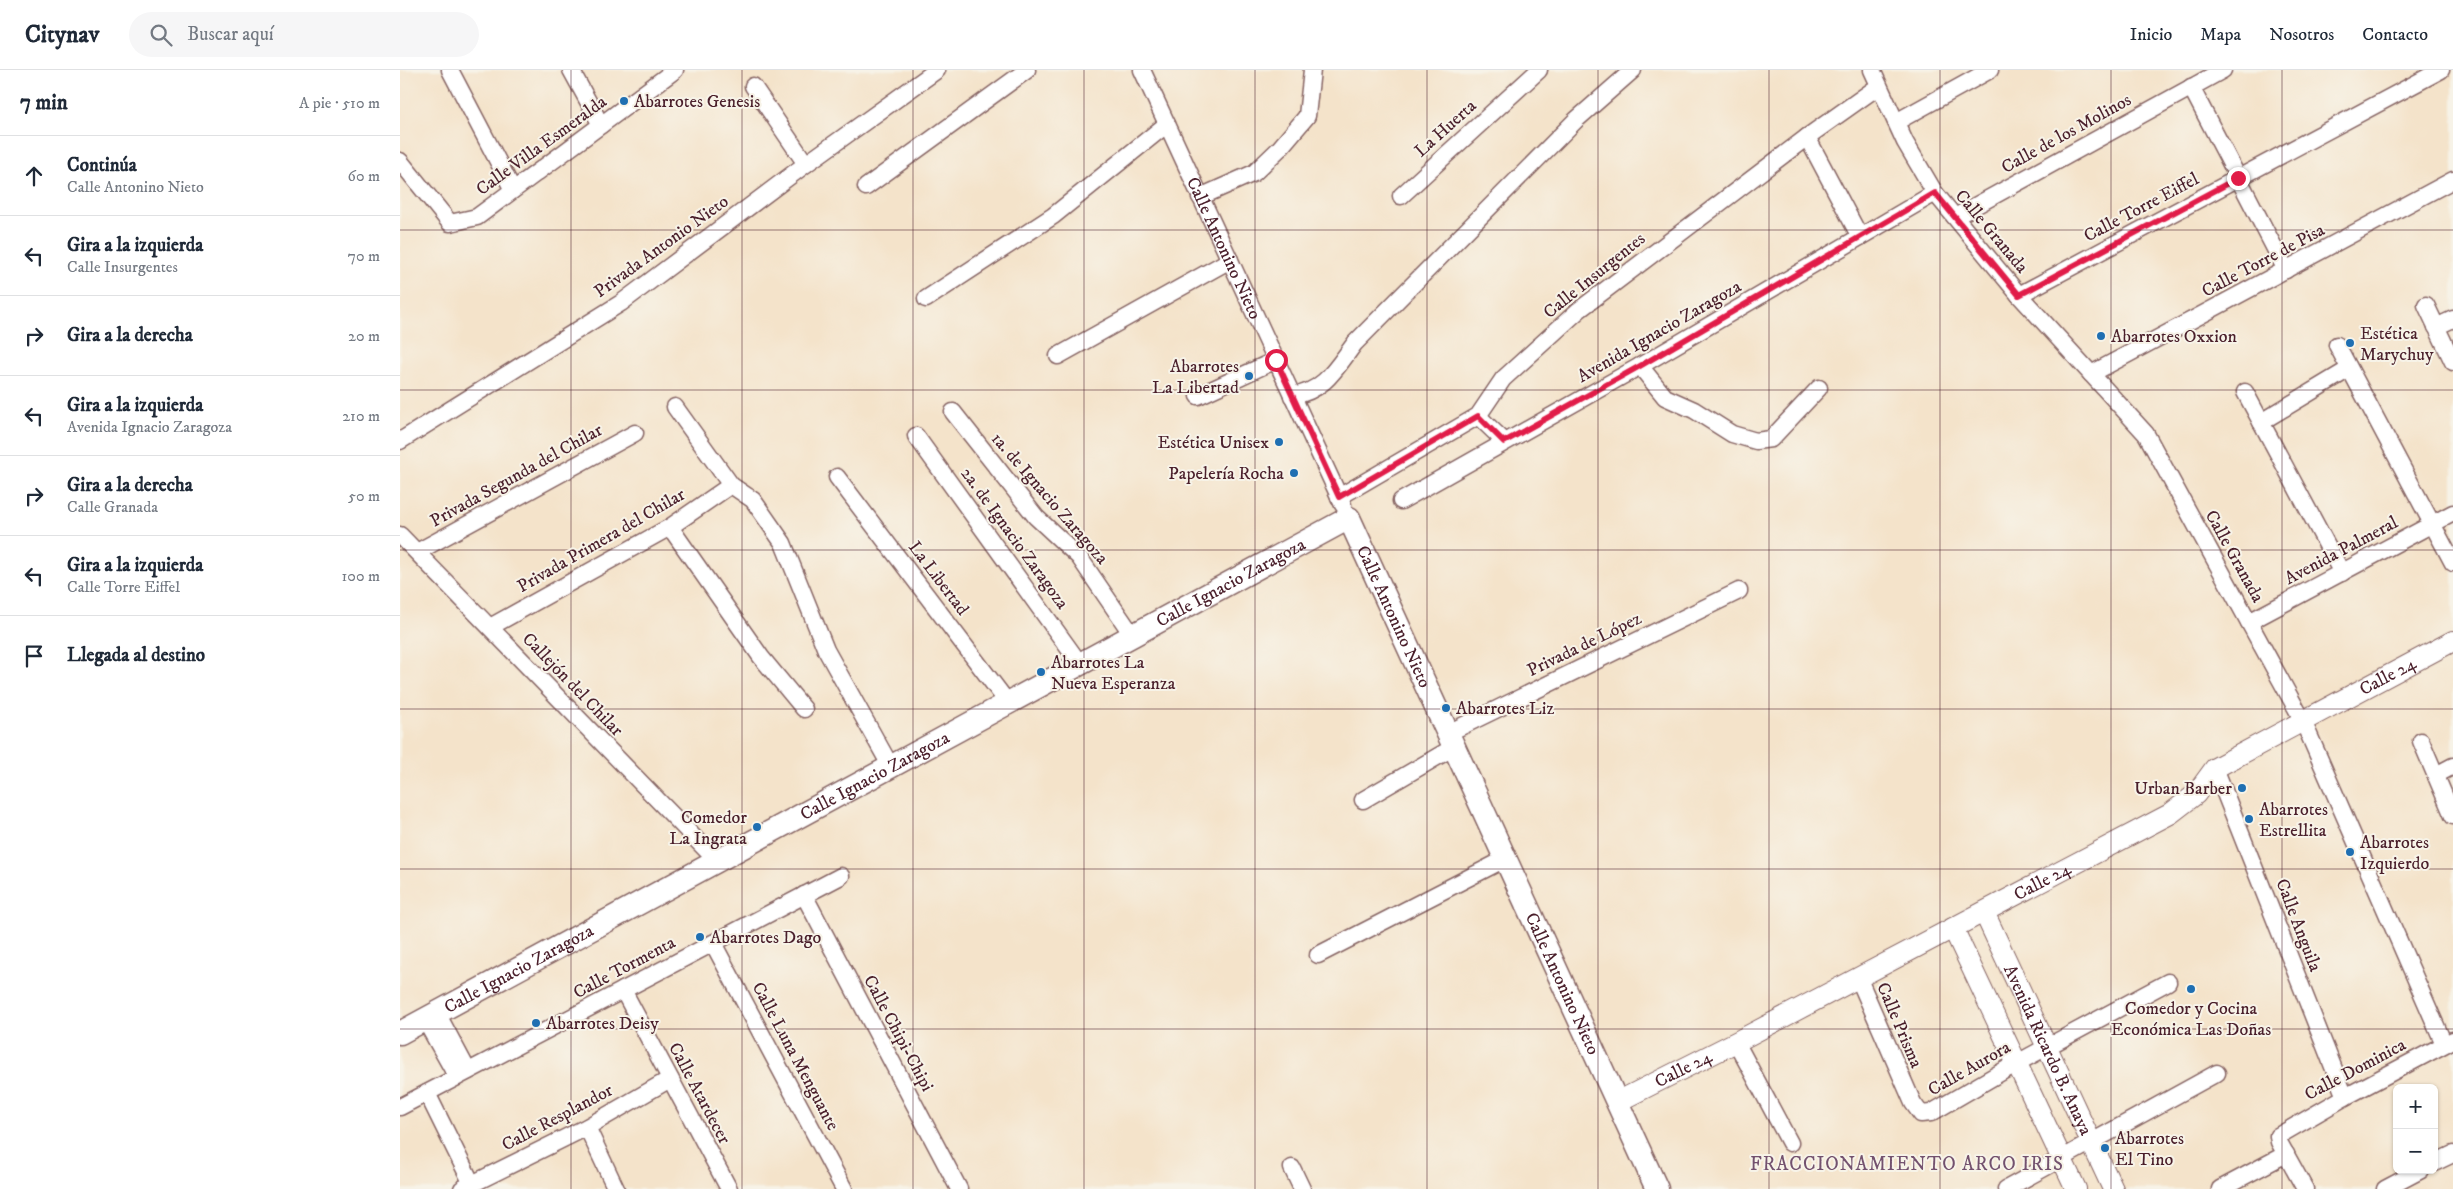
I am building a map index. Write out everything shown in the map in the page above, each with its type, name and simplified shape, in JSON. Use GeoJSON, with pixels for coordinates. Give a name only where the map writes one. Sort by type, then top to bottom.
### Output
{"type":"FeatureCollection","features":[{"type":"Feature","properties":{"kind":"main road","name":"Calle Ignacio Zaragoza"},"geometry":{"type":"LineString","coordinates":[[413,1024],[1349,518]]}},
{"type":"Feature","properties":{"kind":"main road","name":"Calle Antonino Nieto"},"geometry":{"type":"LineString","coordinates":[[1349,518],[1657,1189]]}},
{"type":"Feature","properties":{"kind":"street"},"geometry":{"type":"LineString","coordinates":[[450,70],[513,190]]}},
{"type":"Feature","properties":{"kind":"street"},"geometry":{"type":"LineString","coordinates":[[571,70],[601,125]]}},
{"type":"Feature","properties":{"kind":"street","name":"Calle Villa Esmeralda"},"geometry":{"type":"LineString","coordinates":[[400,161],[450,223],[477,217],[675,70]]}},
{"type":"Feature","properties":{"kind":"street","name":"Privada Antonio Nieto"},"geometry":{"type":"LineString","coordinates":[[400,441],[622,303],[806,164],[937,70]]}},
{"type":"Feature","properties":{"kind":"street"},"geometry":{"type":"LineString","coordinates":[[866,186],[1027,70]]}},
{"type":"Feature","properties":{"kind":"street","name":"Calle Antonino Nieto"},"geometry":{"type":"LineString","coordinates":[[1142,70],[1349,518]]}},
{"type":"Feature","properties":{"kind":"street"},"geometry":{"type":"LineString","coordinates":[[1200,197],[1254,173],[1279,149],[1307,116],[1312,70]]}},
{"type":"Feature","properties":{"kind":"street","name":"La Huerta"},"geometry":{"type":"LineString","coordinates":[[1401,196],[1540,70]]}},
{"type":"Feature","properties":{"kind":"street"},"geometry":{"type":"LineString","coordinates":[[1292,396],[1303,394],[1324,384],[1362,336],[1576,120],[1634,70]]}},
{"type":"Feature","properties":{"kind":"street","name":"Calle Granada"},"geometry":{"type":"LineString","coordinates":[[1872,70],[1905,142],[1935,193],[2019,295],[2146,434],[2302,721],[2448,1042]]}},
{"type":"Feature","properties":{"kind":"street","name":"Calle de los Molinos"},"geometry":{"type":"LineString","coordinates":[[1955,217],[2223,70]]}},
{"type":"Feature","properties":{"kind":"street","name":"Calle Torre Eiffel"},"geometry":{"type":"LineString","coordinates":[[2019,295],[2442,70]]}},
{"type":"Feature","properties":{"kind":"street"},"geometry":{"type":"LineString","coordinates":[[2449,70],[2453,78]]}},
{"type":"Feature","properties":{"kind":"street"},"geometry":{"type":"LineString","coordinates":[[1896,122],[1982,72]]}},
{"type":"Feature","properties":{"kind":"street"},"geometry":{"type":"LineString","coordinates":[[753,86],[806,164]]}},
{"type":"Feature","properties":{"kind":"street","name":"Calle Insurgentes"},"geometry":{"type":"LineString","coordinates":[[1339,497],[1478,416],[1503,380],[1579,310],[1807,137],[1879,86]]}},
{"type":"Feature","properties":{"kind":"street"},"geometry":{"type":"LineString","coordinates":[[2191,88],[2286,270]]}},
{"type":"Feature","properties":{"kind":"street"},"geometry":{"type":"LineString","coordinates":[[926,299],[1052,216],[1167,124]]}},
{"type":"Feature","properties":{"kind":"street"},"geometry":{"type":"LineString","coordinates":[[1807,137],[1860,238]]}},
{"type":"Feature","properties":{"kind":"street","name":"Calle Torre de Pisa"},"geometry":{"type":"LineString","coordinates":[[2091,374],[2453,180]]}},
{"type":"Feature","properties":{"kind":"street","name":"Avenida Ignacio Zaragoza"},"geometry":{"type":"LineString","coordinates":[[1401,501],[1640,366],[1935,193]]}},
{"type":"Feature","properties":{"kind":"street"},"geometry":{"type":"LineString","coordinates":[[1153,312],[1231,264]]}},
{"type":"Feature","properties":{"kind":"street"},"geometry":{"type":"LineString","coordinates":[[1058,356],[1231,264]]}},
{"type":"Feature","properties":{"kind":"street"},"geometry":{"type":"LineString","coordinates":[[2426,305],[2453,362]]}},
{"type":"Feature","properties":{"kind":"street"},"geometry":{"type":"LineString","coordinates":[[2436,327],[2453,319]]}},
{"type":"Feature","properties":{"kind":"street"},"geometry":{"type":"LineString","coordinates":[[2337,346],[2453,563]]}},
{"type":"Feature","properties":{"kind":"street"},"geometry":{"type":"LineString","coordinates":[[1198,396],[1276,360]]}},
{"type":"Feature","properties":{"kind":"street"},"geometry":{"type":"LineString","coordinates":[[1640,366],[1665,397],[1694,410],[1732,434],[1756,441],[1771,439],[1820,388]]}},
{"type":"Feature","properties":{"kind":"street"},"geometry":{"type":"LineString","coordinates":[[2261,422],[2350,369]]}},
{"type":"Feature","properties":{"kind":"street"},"geometry":{"type":"LineString","coordinates":[[2245,392],[2342,573]]}},
{"type":"Feature","properties":{"kind":"street"},"geometry":{"type":"LineString","coordinates":[[676,407],[731,485],[752,500],[783,543],[826,650],[891,767]]}},
{"type":"Feature","properties":{"kind":"street","name":"1a. de Ignacio Zaragoza"},"geometry":{"type":"LineString","coordinates":[[952,412],[1031,510],[1079,557],[1133,636]]}},
{"type":"Feature","properties":{"kind":"street"},"geometry":{"type":"LineString","coordinates":[[1478,416],[1504,442]]}},
{"type":"Feature","properties":{"kind":"street","name":"Privada Segunda del Chilar"},"geometry":{"type":"LineString","coordinates":[[417,552],[635,433]]}},
{"type":"Feature","properties":{"kind":"street","name":"2a. de Ignacio Zaragoza"},"geometry":{"type":"LineString","coordinates":[[916,436],[1080,664]]}},
{"type":"Feature","properties":{"kind":"street","name":"La Libertad"},"geometry":{"type":"LineString","coordinates":[[837,477],[1008,703]]}},
{"type":"Feature","properties":{"kind":"street","name":"Privada Primera del Chilar"},"geometry":{"type":"LineString","coordinates":[[490,627],[670,527],[731,485]]}},
{"type":"Feature","properties":{"kind":"street","name":"Avenida Palmeral"},"geometry":{"type":"LineString","coordinates":[[2249,622],[2453,513]]}},
{"type":"Feature","properties":{"kind":"street"},"geometry":{"type":"LineString","coordinates":[[670,527],[761,657],[804,709]]}},
{"type":"Feature","properties":{"kind":"street","name":"Callejón del Chilar"},"geometry":{"type":"LineString","coordinates":[[400,534],[717,861]]}},
{"type":"Feature","properties":{"kind":"street","name":"Privada de López"},"geometry":{"type":"LineString","coordinates":[[1363,800],[1451,740],[1739,591]]}},
{"type":"Feature","properties":{"kind":"street","name":"Calle 24"},"geometry":{"type":"LineString","coordinates":[[1617,1102],[1736,1042],[2170,814],[2196,794],[2215,768],[2453,640]]}},
{"type":"Feature","properties":{"kind":"street"},"geometry":{"type":"LineString","coordinates":[[2421,741],[2453,816]]}},
{"type":"Feature","properties":{"kind":"street"},"geometry":{"type":"LineString","coordinates":[[2436,775],[2453,766]]}},
{"type":"Feature","properties":{"kind":"street","name":"Calle Anguila"},"geometry":{"type":"LineString","coordinates":[[2215,768],[2345,1097]]}},
{"type":"Feature","properties":{"kind":"street"},"geometry":{"type":"LineString","coordinates":[[1318,955],[1505,859]]}},
{"type":"Feature","properties":{"kind":"street","name":"Calle Tormenta"},"geometry":{"type":"LineString","coordinates":[[400,1107],[840,876]]}},
{"type":"Feature","properties":{"kind":"street","name":"Calle Chipi-Chipi"},"geometry":{"type":"LineString","coordinates":[[804,895],[959,1189]]}},
{"type":"Feature","properties":{"kind":"street","name":"Avenida Ricardo B. Anaya"},"geometry":{"type":"LineString","coordinates":[[1984,912],[2114,1189]]}},
{"type":"Feature","properties":{"kind":"street","name":"Avenida Ricardo B. Anaya"},"geometry":{"type":"LineString","coordinates":[[1953,928],[2076,1189]]}},
{"type":"Feature","properties":{"kind":"street","name":"Calle Luna Menguante"},"geometry":{"type":"LineString","coordinates":[[713,943],[844,1189]]}},
{"type":"Feature","properties":{"kind":"street","name":"Calle Prisma"},"geometry":{"type":"LineString","coordinates":[[1858,977],[1912,1104],[1921,1114]]}},
{"type":"Feature","properties":{"kind":"street","name":"Calle Aurora"},"geometry":{"type":"LineString","coordinates":[[1921,1114],[1931,1113],[2017,1063],[2168,982]]}},
{"type":"Feature","properties":{"kind":"street","name":"Calle Atardecer"},"geometry":{"type":"LineString","coordinates":[[623,990],[729,1189]]}},
{"type":"Feature","properties":{"kind":"street"},"geometry":{"type":"LineString","coordinates":[[413,1024],[462,1074]]}},
{"type":"Feature","properties":{"kind":"street"},"geometry":{"type":"LineString","coordinates":[[1736,1042],[1790,1143]]}},
{"type":"Feature","properties":{"kind":"street","name":"Calle Dominica"},"geometry":{"type":"LineString","coordinates":[[2286,1154],[2278,1136],[2345,1097],[2448,1042]]}},
{"type":"Feature","properties":{"kind":"street"},"geometry":{"type":"LineString","coordinates":[[2006,1189],[2217,1073]]}},
{"type":"Feature","properties":{"kind":"street","name":"Calle Resplandor"},"geometry":{"type":"LineString","coordinates":[[467,1186],[587,1127],[670,1079]]}},
{"type":"Feature","properties":{"kind":"street"},"geometry":{"type":"LineString","coordinates":[[427,1093],[467,1186]]}},
{"type":"Feature","properties":{"kind":"street"},"geometry":{"type":"LineString","coordinates":[[587,1127],[616,1189]]}},
{"type":"Feature","properties":{"kind":"street"},"geometry":{"type":"LineString","coordinates":[[2220,1189],[2286,1154],[2305,1189]]}},
{"type":"Feature","properties":{"kind":"street"},"geometry":{"type":"LineString","coordinates":[[2438,1162],[2453,1154]]}},
{"type":"Feature","properties":{"kind":"street"},"geometry":{"type":"LineString","coordinates":[[1292,1168],[1302,1189]]}},
{"type":"Feature","properties":{"kind":"street"},"geometry":{"type":"LineString","coordinates":[[2385,1189],[2409,1184],[2418,1174]]}},
{"type":"Feature","properties":{"kind":"place","name":"Abarrotes Genesis"},"geometry":{"type":"Point","coordinates":[624,101]}},
{"type":"Feature","properties":{"kind":"place","name":"Abarrotes Oxxion"},"geometry":{"type":"Point","coordinates":[2101,336]}},
{"type":"Feature","properties":{"kind":"place","name":"Estética Marychuy"},"geometry":{"type":"Point","coordinates":[2350,343]}},
{"type":"Feature","properties":{"kind":"place","name":"Abarrotes La Libertad"},"geometry":{"type":"Point","coordinates":[1249,376]}},
{"type":"Feature","properties":{"kind":"place","name":"Estética Unisex"},"geometry":{"type":"Point","coordinates":[1279,442]}},
{"type":"Feature","properties":{"kind":"place","name":"Papelería Rocha"},"geometry":{"type":"Point","coordinates":[1294,473]}},
{"type":"Feature","properties":{"kind":"place","name":"Abarrotes La Nueva Esperanza"},"geometry":{"type":"Point","coordinates":[1041,672]}},
{"type":"Feature","properties":{"kind":"place","name":"Abarrotes Liz"},"geometry":{"type":"Point","coordinates":[1446,708]}},
{"type":"Feature","properties":{"kind":"place","name":"Urban Barber"},"geometry":{"type":"Point","coordinates":[2242,788]}},
{"type":"Feature","properties":{"kind":"place","name":"Abarrotes Estrellita"},"geometry":{"type":"Point","coordinates":[2249,819]}},
{"type":"Feature","properties":{"kind":"place","name":"Comedor La Ingrata"},"geometry":{"type":"Point","coordinates":[757,827]}},
{"type":"Feature","properties":{"kind":"place","name":"Abarrotes Izquierdo"},"geometry":{"type":"Point","coordinates":[2350,852]}},
{"type":"Feature","properties":{"kind":"place","name":"Abarrotes Dago"},"geometry":{"type":"Point","coordinates":[700,937]}},
{"type":"Feature","properties":{"kind":"place","name":"Comedor y Cocina Económica Las Doñas"},"geometry":{"type":"Point","coordinates":[2191,989]}},
{"type":"Feature","properties":{"kind":"place","name":"Abarrotes Deisy"},"geometry":{"type":"Point","coordinates":[536,1023]}},
{"type":"Feature","properties":{"kind":"place","name":"Abarrotes El Tino"},"geometry":{"type":"Point","coordinates":[2105,1148]}},
{"type":"Feature","properties":{"kind":"district","name":"FRACCIONAMIENTO ARCO IRIS"},"geometry":{"type":"Point","coordinates":[1907,1163]}},
{"type":"Feature","properties":{"kind":"route"},"geometry":{"type":"LineString","coordinates":[[1276,360],[1339,497],[1359,484],[1404,461],[1478,416],[1504,442],[1640,366],[1935,193],[2019,295],[2238,178]]}}]}
